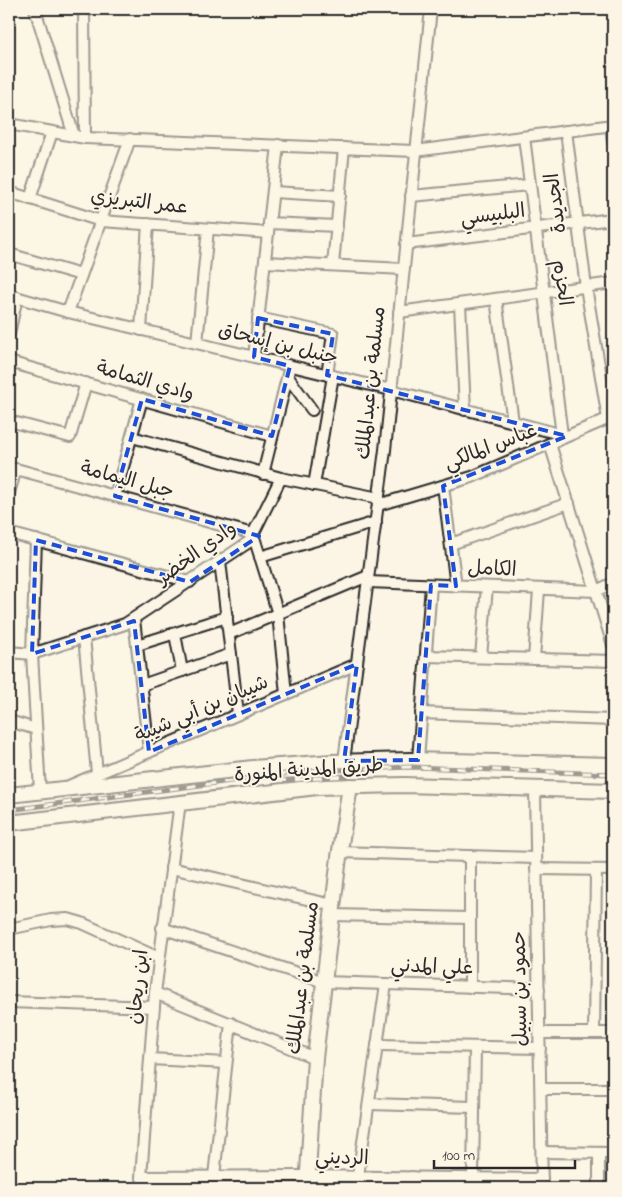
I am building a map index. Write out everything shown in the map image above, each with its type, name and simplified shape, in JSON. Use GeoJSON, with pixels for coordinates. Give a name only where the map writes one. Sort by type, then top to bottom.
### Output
{"type":"FeatureCollection","features":[{"type":"Feature","properties":{"kind":"main road","name":"طريق المدينة المنورة"},"geometry":{"type":"LineString","coordinates":[[9,794],[253,768],[344,761],[418,760],[613,765]]}},
{"type":"Feature","properties":{"kind":"main road","name":"طريق المدينة المنورة"},"geometry":{"type":"LineString","coordinates":[[9,823],[317,787],[404,785],[613,791]]}},
{"type":"Feature","properties":{"kind":"main road","name":"مسلمة بن عبدالملك"},"geometry":{"type":"LineString","coordinates":[[306,1184],[315,1058],[339,852],[350,786]]}},
{"type":"Feature","properties":{"kind":"street"},"geometry":{"type":"LineString","coordinates":[[35,9],[74,136]]}},
{"type":"Feature","properties":{"kind":"street"},"geometry":{"type":"LineString","coordinates":[[84,9],[85,138]]}},
{"type":"Feature","properties":{"kind":"street","name":"مسلمة بن عبدالملك"},"geometry":{"type":"LineString","coordinates":[[344,761],[376,522],[430,9]]}},
{"type":"Feature","properties":{"kind":"street"},"geometry":{"type":"LineString","coordinates":[[9,124],[85,138],[415,151],[612,125],[613,142]]}},
{"type":"Feature","properties":{"kind":"street","name":"الجديدة"},"geometry":{"type":"LineString","coordinates":[[566,131],[586,287],[611,418]]}},
{"type":"Feature","properties":{"kind":"street"},"geometry":{"type":"LineString","coordinates":[[30,198],[52,132]]}},
{"type":"Feature","properties":{"kind":"street","name":"الحزم"},"geometry":{"type":"LineString","coordinates":[[524,137],[535,229],[565,436]]}},
{"type":"Feature","properties":{"kind":"street"},"geometry":{"type":"LineString","coordinates":[[68,312],[130,139]]}},
{"type":"Feature","properties":{"kind":"street"},"geometry":{"type":"LineString","coordinates":[[254,357],[278,145]]}},
{"type":"Feature","properties":{"kind":"street"},"geometry":{"type":"LineString","coordinates":[[333,266],[344,148]]}},
{"type":"Feature","properties":{"kind":"street"},"geometry":{"type":"LineString","coordinates":[[411,196],[530,184]]}},
{"type":"Feature","properties":{"kind":"street","name":"عمر التبريزي"},"geometry":{"type":"LineString","coordinates":[[9,192],[101,220],[208,229],[337,226]]}},
{"type":"Feature","properties":{"kind":"street"},"geometry":{"type":"LineString","coordinates":[[273,192],[340,196]]}},
{"type":"Feature","properties":{"kind":"street","name":"البلبيسي"},"geometry":{"type":"LineString","coordinates":[[406,244],[613,219]]}},
{"type":"Feature","properties":{"kind":"street"},"geometry":{"type":"LineString","coordinates":[[141,330],[148,224]]}},
{"type":"Feature","properties":{"kind":"street"},"geometry":{"type":"LineString","coordinates":[[197,343],[208,229]]}},
{"type":"Feature","properties":{"kind":"street"},"geometry":{"type":"LineString","coordinates":[[9,254],[82,274]]}},
{"type":"Feature","properties":{"kind":"street"},"geometry":{"type":"LineString","coordinates":[[265,262],[404,270]]}},
{"type":"Feature","properties":{"kind":"street"},"geometry":{"type":"LineString","coordinates":[[399,312],[613,283]]}},
{"type":"Feature","properties":{"kind":"street"},"geometry":{"type":"LineString","coordinates":[[9,334],[13,296]]}},
{"type":"Feature","properties":{"kind":"street","name":"حنبل بن إسحاق"},"geometry":{"type":"LineString","coordinates":[[13,296],[68,312],[391,390],[565,436]]}},
{"type":"Feature","properties":{"kind":"street"},"geometry":{"type":"LineString","coordinates":[[496,299],[514,422]]}},
{"type":"Feature","properties":{"kind":"street"},"geometry":{"type":"LineString","coordinates":[[460,304],[465,410]]}},
{"type":"Feature","properties":{"kind":"street"},"geometry":{"type":"LineString","coordinates":[[258,318],[333,334],[330,376],[314,485]]}},
{"type":"Feature","properties":{"kind":"street","name":"وادي الثمامة"},"geometry":{"type":"LineString","coordinates":[[9,362],[272,436]]}},
{"type":"Feature","properties":{"kind":"street"},"geometry":{"type":"LineString","coordinates":[[263,474],[290,366]]}},
{"type":"Feature","properties":{"kind":"street"},"geometry":{"type":"LineString","coordinates":[[288,377],[312,410]]}},
{"type":"Feature","properties":{"kind":"street"},"geometry":{"type":"LineString","coordinates":[[9,421],[70,437],[86,384]]}},
{"type":"Feature","properties":{"kind":"street"},"geometry":{"type":"LineString","coordinates":[[115,496],[142,399]]}},
{"type":"Feature","properties":{"kind":"street","name":"عباس المالكي"},"geometry":{"type":"LineString","coordinates":[[378,501],[443,486],[472,477],[611,418]]}},
{"type":"Feature","properties":{"kind":"street"},"geometry":{"type":"LineString","coordinates":[[132,437],[263,474],[378,501]]}},
{"type":"Feature","properties":{"kind":"street"},"geometry":{"type":"LineString","coordinates":[[550,444],[613,645]]}},
{"type":"Feature","properties":{"kind":"street","name":"جبل اليمامة"},"geometry":{"type":"LineString","coordinates":[[9,493],[16,469],[253,534]]}},
{"type":"Feature","properties":{"kind":"street","name":"وادي الخضر"},"geometry":{"type":"LineString","coordinates":[[9,652],[32,654],[125,624],[134,619],[249,542],[280,478]]}},
{"type":"Feature","properties":{"kind":"street"},"geometry":{"type":"LineString","coordinates":[[443,486],[456,586]]}},
{"type":"Feature","properties":{"kind":"street"},"geometry":{"type":"LineString","coordinates":[[451,544],[569,503]]}},
{"type":"Feature","properties":{"kind":"street"},"geometry":{"type":"LineString","coordinates":[[260,557],[376,522]]}},
{"type":"Feature","properties":{"kind":"street"},"geometry":{"type":"LineString","coordinates":[[9,533],[190,582]]}},
{"type":"Feature","properties":{"kind":"street"},"geometry":{"type":"LineString","coordinates":[[253,534],[278,614],[286,694]]}},
{"type":"Feature","properties":{"kind":"street"},"geometry":{"type":"LineString","coordinates":[[36,540],[32,654],[40,791]]}},
{"type":"Feature","properties":{"kind":"street"},"geometry":{"type":"LineString","coordinates":[[220,561],[238,714]]}},
{"type":"Feature","properties":{"kind":"street","name":"الكامل"},"geometry":{"type":"LineString","coordinates":[[229,634],[368,579],[431,585],[596,591],[613,583]]}},
{"type":"Feature","properties":{"kind":"street"},"geometry":{"type":"LineString","coordinates":[[418,760],[431,585]]}},
{"type":"Feature","properties":{"kind":"street"},"geometry":{"type":"LineString","coordinates":[[481,657],[487,587]]}},
{"type":"Feature","properties":{"kind":"street"},"geometry":{"type":"LineString","coordinates":[[534,659],[539,590]]}},
{"type":"Feature","properties":{"kind":"street"},"geometry":{"type":"LineString","coordinates":[[137,646],[227,618]]}},
{"type":"Feature","properties":{"kind":"street"},"geometry":{"type":"LineString","coordinates":[[134,619],[150,752]]}},
{"type":"Feature","properties":{"kind":"street"},"geometry":{"type":"LineString","coordinates":[[175,634],[182,671]]}},
{"type":"Feature","properties":{"kind":"street"},"geometry":{"type":"LineString","coordinates":[[84,637],[98,774]]}},
{"type":"Feature","properties":{"kind":"street"},"geometry":{"type":"LineString","coordinates":[[142,685],[232,654]]}},
{"type":"Feature","properties":{"kind":"street"},"geometry":{"type":"LineString","coordinates":[[426,656],[613,661]]}},
{"type":"Feature","properties":{"kind":"street","name":"شيبان بن أبي شيبة"},"geometry":{"type":"LineString","coordinates":[[61,789],[357,664]]}},
{"type":"Feature","properties":{"kind":"street"},"geometry":{"type":"LineString","coordinates":[[421,713],[613,720]]}},
{"type":"Feature","properties":{"kind":"street"},"geometry":{"type":"LineString","coordinates":[[9,721],[36,729]]}},
{"type":"Feature","properties":{"kind":"street","name":"حمود بن سبيل"},"geometry":{"type":"LineString","coordinates":[[534,789],[542,1184]]}},
{"type":"Feature","properties":{"kind":"street","name":"ابن ريحان"},"geometry":{"type":"LineString","coordinates":[[141,1177],[155,993],[180,802]]}},
{"type":"Feature","properties":{"kind":"street"},"geometry":{"type":"LineString","coordinates":[[339,852],[536,858]]}},
{"type":"Feature","properties":{"kind":"street"},"geometry":{"type":"LineString","coordinates":[[470,856],[470,987]]}},
{"type":"Feature","properties":{"kind":"street"},"geometry":{"type":"LineString","coordinates":[[171,868],[332,910],[469,918]]}},
{"type":"Feature","properties":{"kind":"street"},"geometry":{"type":"LineString","coordinates":[[536,869],[613,870]]}},
{"type":"Feature","properties":{"kind":"street"},"geometry":{"type":"LineString","coordinates":[[594,1033],[596,870]]}},
{"type":"Feature","properties":{"kind":"street"},"geometry":{"type":"LineString","coordinates":[[9,929],[51,920],[68,919],[82,923],[159,958]]}},
{"type":"Feature","properties":{"kind":"street","name":"علي المدني"},"geometry":{"type":"LineString","coordinates":[[162,928],[324,982],[539,989]]}},
{"type":"Feature","properties":{"kind":"street"},"geometry":{"type":"LineString","coordinates":[[358,1176],[386,984]]}},
{"type":"Feature","properties":{"kind":"street"},"geometry":{"type":"LineString","coordinates":[[155,993],[315,1058]]}},
{"type":"Feature","properties":{"kind":"street"},"geometry":{"type":"LineString","coordinates":[[10,1003],[154,1007]]}},
{"type":"Feature","properties":{"kind":"street"},"geometry":{"type":"LineString","coordinates":[[214,1176],[231,1023]]}},
{"type":"Feature","properties":{"kind":"street"},"geometry":{"type":"LineString","coordinates":[[540,1033],[613,1033]]}},
{"type":"Feature","properties":{"kind":"street"},"geometry":{"type":"LineString","coordinates":[[377,1045],[540,1048]]}},
{"type":"Feature","properties":{"kind":"street"},"geometry":{"type":"LineString","coordinates":[[473,1178],[475,1047]]}},
{"type":"Feature","properties":{"kind":"street"},"geometry":{"type":"LineString","coordinates":[[150,1059],[226,1063]]}},
{"type":"Feature","properties":{"kind":"street"},"geometry":{"type":"LineString","coordinates":[[541,1089],[613,1089]]}},
{"type":"Feature","properties":{"kind":"street"},"geometry":{"type":"LineString","coordinates":[[369,1104],[474,1107]]}},
{"type":"Feature","properties":{"kind":"street"},"geometry":{"type":"LineString","coordinates":[[542,1152],[613,1153]]}},
{"type":"Feature","properties":{"kind":"street"},"geometry":{"type":"LineString","coordinates":[[599,1153],[599,1188]]}},
{"type":"Feature","properties":{"kind":"street","name":"الرديني"},"geometry":{"type":"LineString","coordinates":[[141,1177],[214,1176],[306,1184],[358,1176],[473,1178],[542,1184]]}},
{"type":"Feature","properties":{"kind":"street"},"geometry":{"type":"LineString","coordinates":[[411,1188],[412,1177]]}},
{"type":"Feature","properties":{"kind":"highlighted area"},"geometry":{"type":"Polygon","coordinates":[[[258,318],[333,334],[327,375],[567,436],[443,486],[456,586],[431,585],[418,760],[344,761],[357,664],[149,752],[134,621],[32,654],[36,540],[190,582],[259,536],[115,496],[142,399],[272,436],[290,366],[254,357],[258,318]]]}},
{"type":"Feature","properties":{"kind":"railway"},"geometry":{"type":"LineString","coordinates":[[9,810],[308,771],[411,767],[613,774]]}},
{"type":"Feature","properties":{"kind":"railway"},"geometry":{"type":"LineString","coordinates":[[277,781],[346,776]]}}]}
